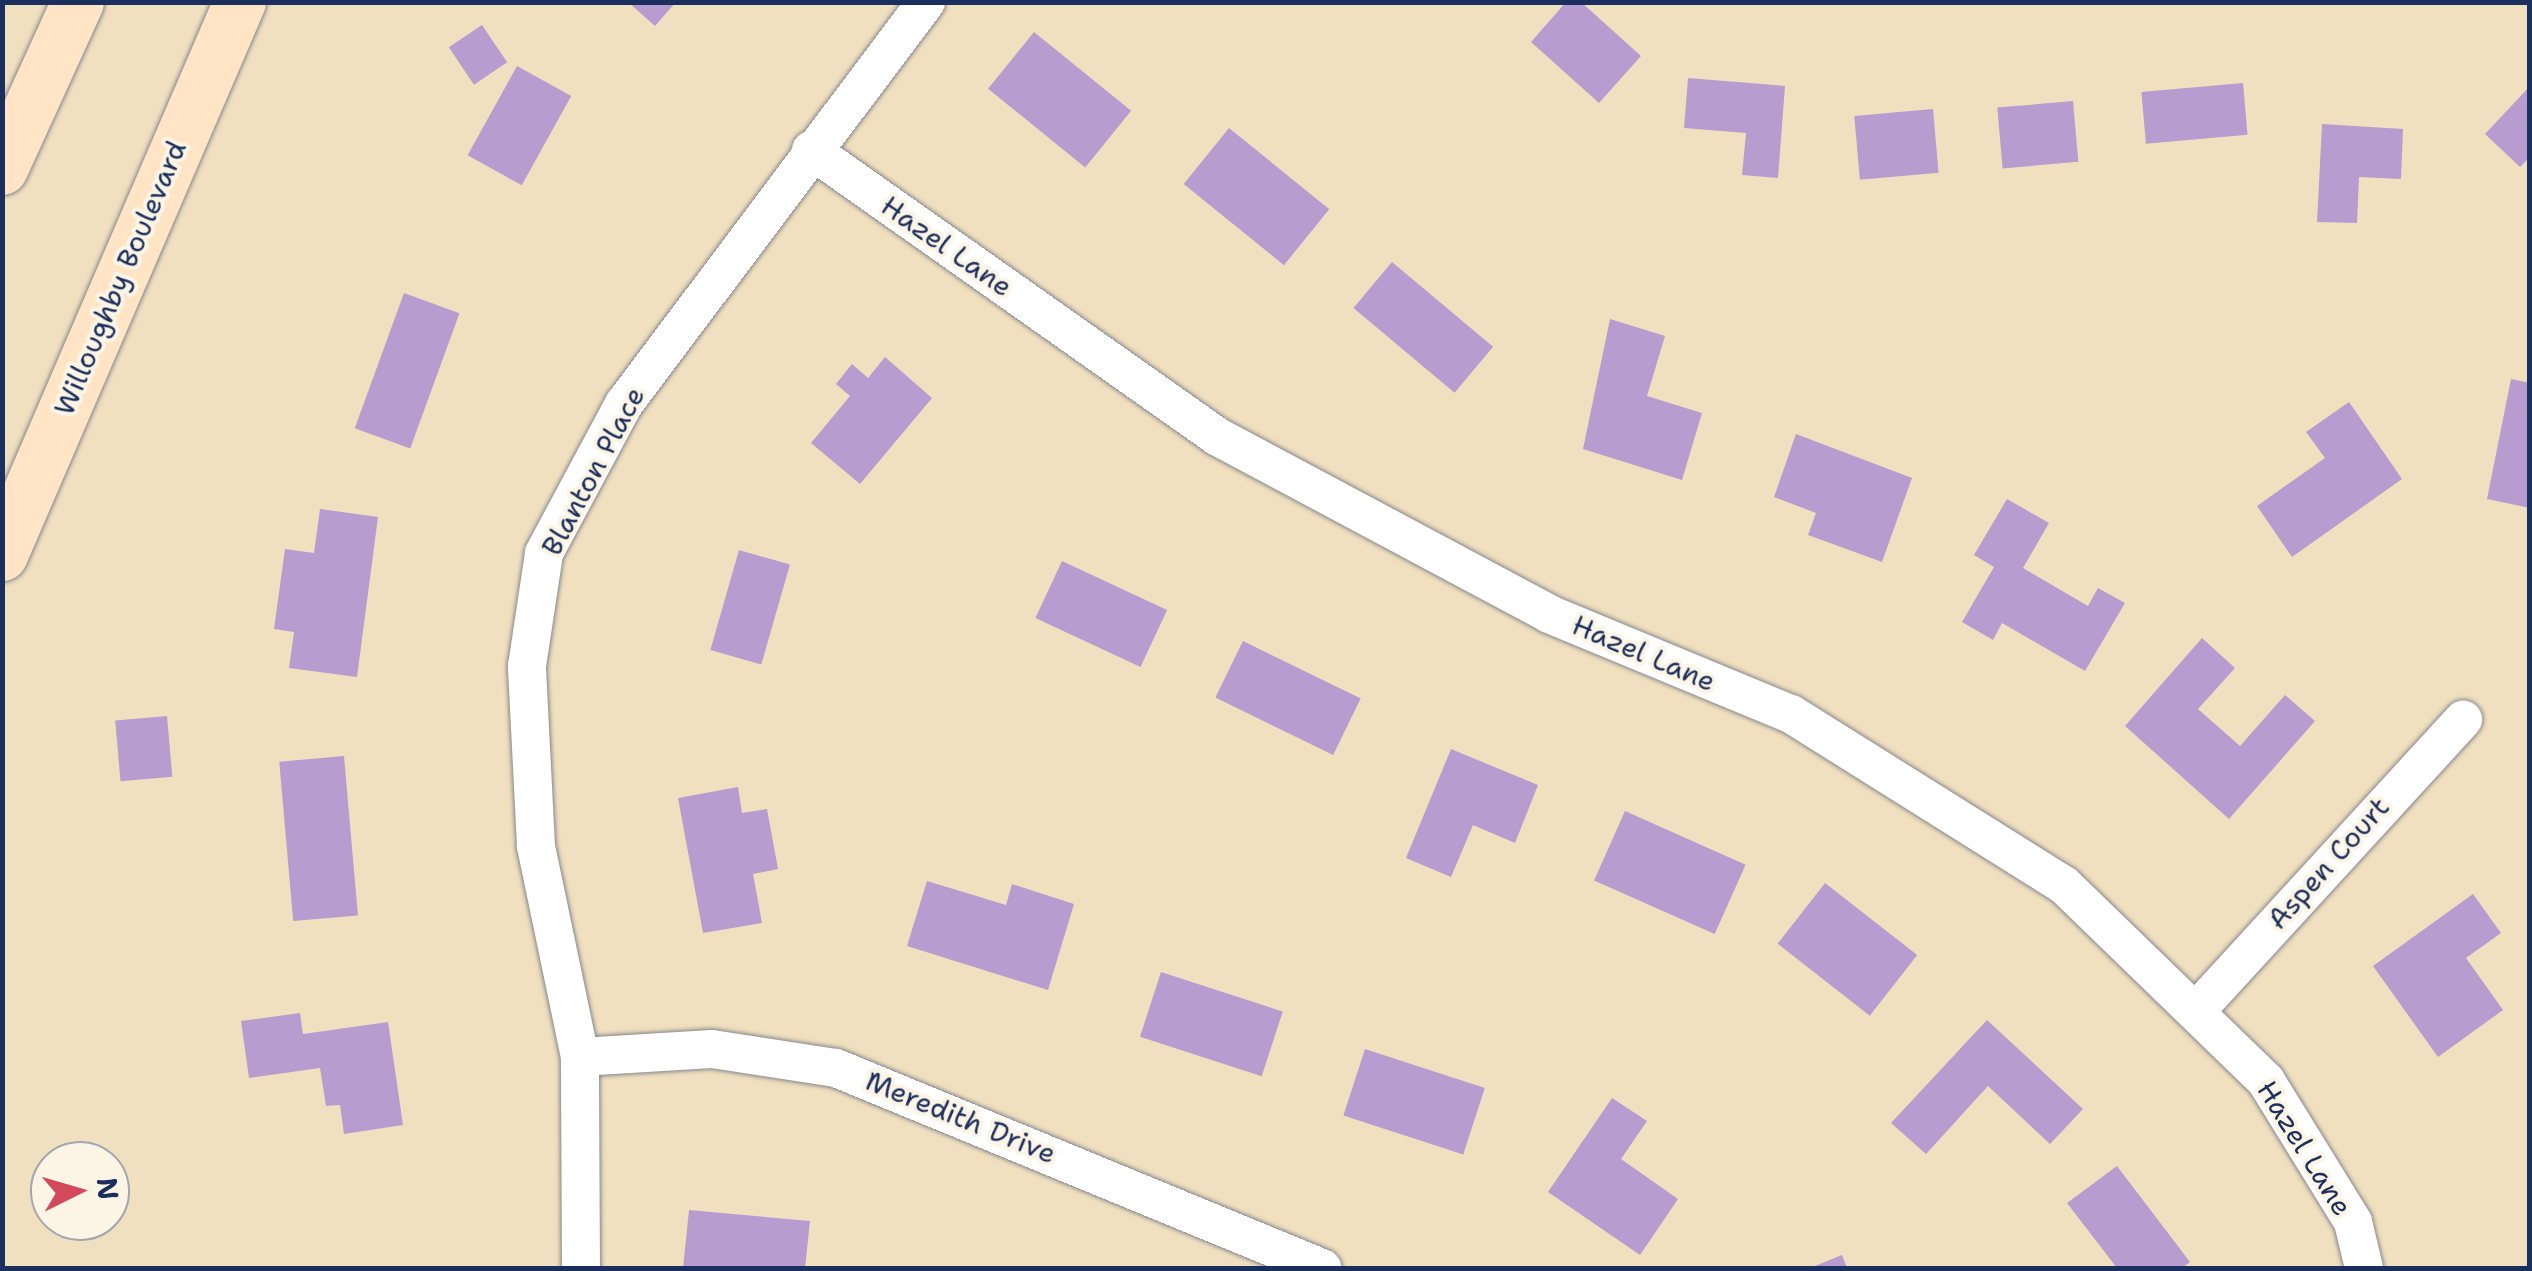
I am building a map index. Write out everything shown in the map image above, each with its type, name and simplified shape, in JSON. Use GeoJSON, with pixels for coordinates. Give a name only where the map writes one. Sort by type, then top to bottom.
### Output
{"type":"FeatureCollection","features":[{"type":"Feature","properties":{"kind":"street"},"geometry":{"type":"LineString","coordinates":[[2,169],[78,2]]}},
{"type":"Feature","properties":{"kind":"street","name":"Willoughby Boulevard"},"geometry":{"type":"LineString","coordinates":[[2,555],[240,2]]}},
{"type":"Feature","properties":{"kind":"street","name":"Blanton Place"},"geometry":{"type":"LineString","coordinates":[[581,1268],[580,1057],[536,846],[527,666],[544,553],[624,404],[811,150],[926,2]]}},
{"type":"Feature","properties":{"kind":"street","name":"Hazel Lane"},"geometry":{"type":"LineString","coordinates":[[811,150],[1218,437],[1549,614],[1791,714],[2064,885],[2197,1010],[2266,1082],[2353,1222],[2364,1268]]}},
{"type":"Feature","properties":{"kind":"street","name":"Aspen Court"},"geometry":{"type":"LineString","coordinates":[[2197,1010],[2464,720]]}},
{"type":"Feature","properties":{"kind":"street","name":"Meredith Drive"},"geometry":{"type":"LineString","coordinates":[[580,1057],[712,1049],[836,1068],[1322,1268]]}},
{"type":"Feature","properties":{"kind":"building"},"geometry":{"type":"Polygon","coordinates":[[[628,2],[676,2],[655,26],[628,2]]]}},
{"type":"Feature","properties":{"kind":"building"},"geometry":{"type":"Polygon","coordinates":[[[1566,2],[1581,2],[1641,56],[1599,103],[1531,42],[1566,2]]]}},
{"type":"Feature","properties":{"kind":"building"},"geometry":{"type":"Polygon","coordinates":[[[482,25],[507,62],[474,85],[449,47],[482,25]]]}},
{"type":"Feature","properties":{"kind":"building"},"geometry":{"type":"Polygon","coordinates":[[[1034,32],[1131,111],[1085,167],[988,89],[1034,32]]]}},
{"type":"Feature","properties":{"kind":"building"},"geometry":{"type":"Polygon","coordinates":[[[517,66],[571,96],[522,185],[468,155],[517,66]]]}},
{"type":"Feature","properties":{"kind":"building"},"geometry":{"type":"Polygon","coordinates":[[[1688,78],[1785,86],[1778,178],[1742,175],[1746,133],[1684,128],[1688,78]]]}},
{"type":"Feature","properties":{"kind":"building"},"geometry":{"type":"Polygon","coordinates":[[[2243,83],[2248,135],[2146,144],[2141,92],[2243,83]]]}},
{"type":"Feature","properties":{"kind":"building"},"geometry":{"type":"Polygon","coordinates":[[[2530,86],[2530,157],[2520,167],[2485,134],[2530,86]]]}},
{"type":"Feature","properties":{"kind":"building"},"geometry":{"type":"Polygon","coordinates":[[[2073,101],[2078,162],[2003,168],[1997,108],[2073,101]]]}},
{"type":"Feature","properties":{"kind":"building"},"geometry":{"type":"Polygon","coordinates":[[[1933,109],[1939,173],[1860,180],[1854,116],[1933,109]]]}},
{"type":"Feature","properties":{"kind":"building"},"geometry":{"type":"Polygon","coordinates":[[[2322,124],[2403,129],[2401,179],[2359,177],[2357,223],[2317,222],[2322,124]]]}},
{"type":"Feature","properties":{"kind":"building"},"geometry":{"type":"Polygon","coordinates":[[[1229,128],[1329,209],[1284,265],[1184,184],[1229,128]]]}},
{"type":"Feature","properties":{"kind":"building"},"geometry":{"type":"Polygon","coordinates":[[[1392,262],[1493,347],[1455,393],[1353,308],[1392,262]]]}},
{"type":"Feature","properties":{"kind":"building"},"geometry":{"type":"Polygon","coordinates":[[[404,293],[459,313],[410,448],[355,428],[404,293]]]}},
{"type":"Feature","properties":{"kind":"building"},"geometry":{"type":"Polygon","coordinates":[[[1610,319],[1665,336],[1647,396],[1702,413],[1682,480],[1583,449],[1610,319]]]}},
{"type":"Feature","properties":{"kind":"building"},"geometry":{"type":"Polygon","coordinates":[[[885,357],[932,398],[860,484],[811,443],[850,396],[836,384],[852,364],[868,378],[885,357]]]}},
{"type":"Feature","properties":{"kind":"building"},"geometry":{"type":"Polygon","coordinates":[[[2511,379],[2530,383],[2530,508],[2487,499],[2511,379]]]}},
{"type":"Feature","properties":{"kind":"building"},"geometry":{"type":"Polygon","coordinates":[[[2349,402],[2402,479],[2292,557],[2257,506],[2325,458],[2306,432],[2349,402]]]}},
{"type":"Feature","properties":{"kind":"building"},"geometry":{"type":"Polygon","coordinates":[[[1796,434],[1912,478],[1882,562],[1808,535],[1816,513],[1774,497],[1796,434]]]}},
{"type":"Feature","properties":{"kind":"building"},"geometry":{"type":"Polygon","coordinates":[[[2007,499],[2049,523],[2023,568],[2088,606],[2098,588],[2125,603],[2085,671],[2002,623],[1993,640],[1962,622],[1994,567],[1974,555],[2007,499]]]}},
{"type":"Feature","properties":{"kind":"building"},"geometry":{"type":"Polygon","coordinates":[[[320,509],[378,517],[357,677],[289,668],[294,632],[274,629],[285,549],[314,553],[320,509]]]}},
{"type":"Feature","properties":{"kind":"building"},"geometry":{"type":"Polygon","coordinates":[[[739,550],[790,565],[761,665],[710,650],[739,550]]]}},
{"type":"Feature","properties":{"kind":"building"},"geometry":{"type":"Polygon","coordinates":[[[1062,561],[1167,610],[1141,667],[1035,618],[1062,561]]]}},
{"type":"Feature","properties":{"kind":"building"},"geometry":{"type":"Polygon","coordinates":[[[2202,638],[2235,668],[2198,709],[2240,746],[2285,695],[2315,721],[2229,819],[2125,726],[2202,638]]]}},
{"type":"Feature","properties":{"kind":"building"},"geometry":{"type":"Polygon","coordinates":[[[1243,641],[1361,698],[1333,755],[1215,698],[1243,641]]]}},
{"type":"Feature","properties":{"kind":"building"},"geometry":{"type":"Polygon","coordinates":[[[167,716],[172,777],[121,781],[115,721],[167,716]]]}},
{"type":"Feature","properties":{"kind":"building"},"geometry":{"type":"Polygon","coordinates":[[[1451,749],[1538,785],[1515,843],[1473,825],[1451,877],[1406,858],[1451,749]]]}},
{"type":"Feature","properties":{"kind":"building"},"geometry":{"type":"Polygon","coordinates":[[[344,756],[358,915],[293,921],[279,762],[344,756]]]}},
{"type":"Feature","properties":{"kind":"building"},"geometry":{"type":"Polygon","coordinates":[[[738,787],[742,813],[767,809],[778,869],[753,874],[762,923],[703,933],[678,798],[738,787]]]}},
{"type":"Feature","properties":{"kind":"building"},"geometry":{"type":"Polygon","coordinates":[[[1625,811],[1746,865],[1715,934],[1594,880],[1625,811]]]}},
{"type":"Feature","properties":{"kind":"building"},"geometry":{"type":"Polygon","coordinates":[[[927,881],[1006,905],[1012,884],[1074,904],[1048,990],[907,946],[927,881]]]}},
{"type":"Feature","properties":{"kind":"building"},"geometry":{"type":"Polygon","coordinates":[[[1825,883],[1917,955],[1870,1016],[1778,944],[1825,883]]]}},
{"type":"Feature","properties":{"kind":"building"},"geometry":{"type":"Polygon","coordinates":[[[2473,894],[2501,933],[2466,958],[2503,1010],[2438,1057],[2373,966],[2473,894]]]}},
{"type":"Feature","properties":{"kind":"building"},"geometry":{"type":"Polygon","coordinates":[[[1161,972],[1283,1012],[1262,1076],[1140,1037],[1161,972]]]}},
{"type":"Feature","properties":{"kind":"building"},"geometry":{"type":"Polygon","coordinates":[[[300,1013],[303,1034],[388,1022],[403,1125],[344,1134],[340,1105],[326,1106],[320,1068],[249,1078],[241,1021],[300,1013]]]}},
{"type":"Feature","properties":{"kind":"building"},"geometry":{"type":"Polygon","coordinates":[[[1987,1020],[2083,1109],[2050,1144],[1988,1086],[1926,1154],[1891,1123],[1987,1020]]]}},
{"type":"Feature","properties":{"kind":"building"},"geometry":{"type":"Polygon","coordinates":[[[1365,1049],[1485,1088],[1463,1155],[1343,1116],[1365,1049]]]}},
{"type":"Feature","properties":{"kind":"building"},"geometry":{"type":"Polygon","coordinates":[[[1612,1098],[1647,1121],[1621,1159],[1678,1199],[1640,1255],[1548,1192],[1612,1098]]]}},
{"type":"Feature","properties":{"kind":"building"},"geometry":{"type":"Polygon","coordinates":[[[2117,1166],[2190,1262],[2182,1268],[2117,1268],[2067,1203],[2117,1166]]]}},
{"type":"Feature","properties":{"kind":"building"},"geometry":{"type":"Polygon","coordinates":[[[689,1210],[810,1221],[805,1268],[683,1268],[689,1210]]]}},
{"type":"Feature","properties":{"kind":"building"},"geometry":{"type":"Polygon","coordinates":[[[1842,1255],[1847,1268],[1810,1268],[1842,1255]]]}}]}
